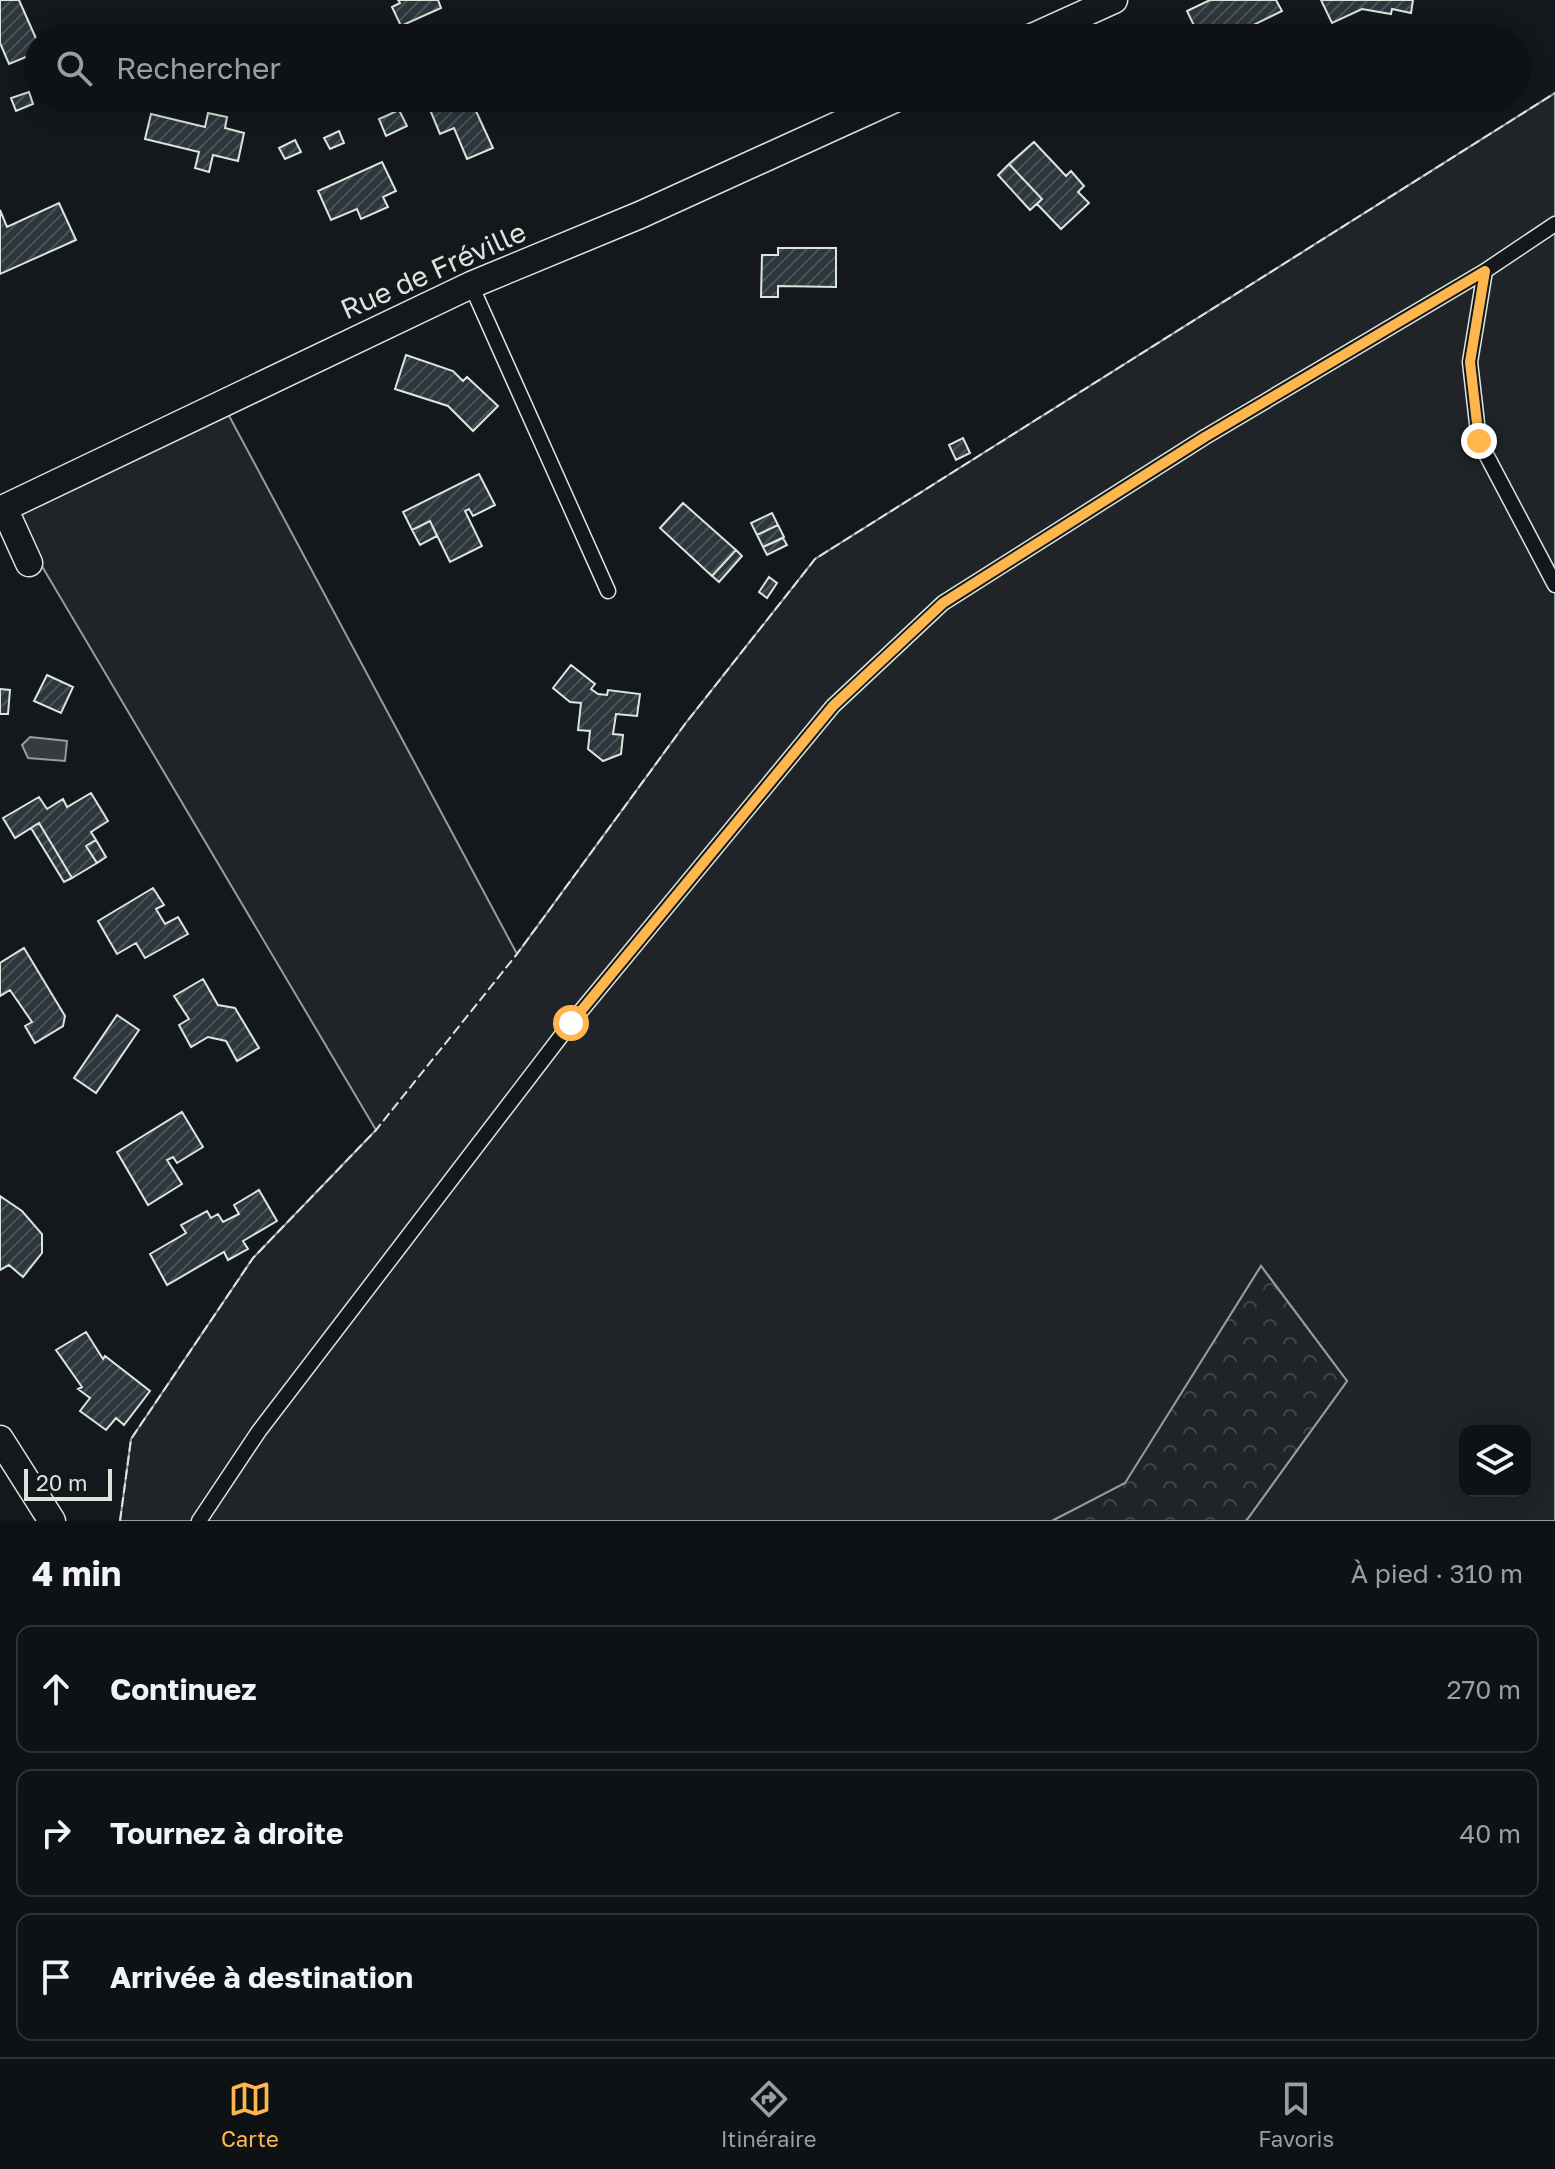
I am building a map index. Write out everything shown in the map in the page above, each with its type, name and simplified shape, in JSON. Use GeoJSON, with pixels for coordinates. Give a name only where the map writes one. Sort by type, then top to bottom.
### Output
{"type":"FeatureCollection","features":[{"type":"Feature","properties":{"kind":"street"},"geometry":{"type":"LineString","coordinates":[[1061,24],[1114,0]]}},
{"type":"Feature","properties":{"kind":"street","name":"Rue de Fréville"},"geometry":{"type":"LineString","coordinates":[[2,509],[471,285],[640,215],[866,112]]}},
{"type":"Feature","properties":{"kind":"street"},"geometry":{"type":"LineString","coordinates":[[2,509],[29,563]]}},
{"type":"Feature","properties":{"kind":"street"},"geometry":{"type":"LineString","coordinates":[[0,1439],[52,1521]]}},
{"type":"Feature","properties":{"kind":"lane"},"geometry":{"type":"LineString","coordinates":[[199,1521],[259,1431],[571,1023],[833,706],[943,603],[1205,437],[1485,271],[1555,224]]}},
{"type":"Feature","properties":{"kind":"lane"},"geometry":{"type":"LineString","coordinates":[[1485,271],[1470,362],[1479,441],[1555,585]]}},
{"type":"Feature","properties":{"kind":"lane"},"geometry":{"type":"LineString","coordinates":[[471,285],[608,591]]}},
{"type":"Feature","properties":{"kind":"green space"},"geometry":{"type":"Polygon","coordinates":[[[1555,93],[1555,1521],[1246,1521],[1347,1381],[1261,1266],[1125,1484],[1052,1521],[120,1521],[131,1439],[253,1258],[376,1130],[11,514],[227,412],[517,954],[685,724],[815,559],[1525,112],[1531,112],[1531,108],[1555,93]]]}},
{"type":"Feature","properties":{"kind":"green space"},"geometry":{"type":"Polygon","coordinates":[[[1261,1266],[1347,1381],[1246,1521],[1052,1521],[1125,1483],[1261,1266]]]}},
{"type":"Feature","properties":{"kind":"shaded area"},"geometry":{"type":"Polygon","coordinates":[[[30,737],[67,741],[65,761],[28,758],[22,745],[30,737]]]}},
{"type":"Feature","properties":{"kind":"building"},"geometry":{"type":"Polygon","coordinates":[[[0,0],[19,0],[30,24],[24,24],[24,58],[9,64],[0,43],[0,0]]]}},
{"type":"Feature","properties":{"kind":"building"},"geometry":{"type":"Polygon","coordinates":[[[398,0],[438,0],[441,8],[400,24],[392,7],[400,3],[398,0]]]}},
{"type":"Feature","properties":{"kind":"building"},"geometry":{"type":"Polygon","coordinates":[[[1210,0],[1276,0],[1282,11],[1256,24],[1193,24],[1187,11],[1210,0]]]}},
{"type":"Feature","properties":{"kind":"building"},"geometry":{"type":"Polygon","coordinates":[[[1321,0],[1413,0],[1411,13],[1392,9],[1391,14],[1362,9],[1332,23],[1321,0]]]}},
{"type":"Feature","properties":{"kind":"building"},"geometry":{"type":"Polygon","coordinates":[[[24,94],[24,108],[16,111],[11,98],[24,94]]]}},
{"type":"Feature","properties":{"kind":"building"},"geometry":{"type":"Polygon","coordinates":[[[400,112],[407,126],[386,136],[379,119],[400,112]]]}},
{"type":"Feature","properties":{"kind":"building"},"geometry":{"type":"Polygon","coordinates":[[[431,112],[476,112],[493,148],[467,159],[454,128],[440,134],[431,112]]]}},
{"type":"Feature","properties":{"kind":"building"},"geometry":{"type":"Polygon","coordinates":[[[208,113],[227,117],[225,128],[244,133],[238,161],[213,155],[209,172],[195,168],[199,152],[145,139],[151,114],[205,127],[208,113]]]}},
{"type":"Feature","properties":{"kind":"building"},"geometry":{"type":"Polygon","coordinates":[[[339,131],[344,143],[330,149],[324,138],[339,131]]]}},
{"type":"Feature","properties":{"kind":"building"},"geometry":{"type":"Polygon","coordinates":[[[295,140],[301,152],[285,159],[279,148],[295,140]]]}},
{"type":"Feature","properties":{"kind":"building"},"geometry":{"type":"Polygon","coordinates":[[[1034,142],[1066,176],[1071,171],[1084,186],[1078,192],[1089,203],[1061,229],[1037,204],[1042,199],[1009,164],[1034,142]]]}},
{"type":"Feature","properties":{"kind":"building"},"geometry":{"type":"Polygon","coordinates":[[[382,162],[396,191],[383,197],[388,207],[361,219],[357,209],[331,220],[318,191],[382,162]]]}},
{"type":"Feature","properties":{"kind":"building"},"geometry":{"type":"Polygon","coordinates":[[[1009,164],[1042,199],[1030,210],[998,175],[1009,164]]]}},
{"type":"Feature","properties":{"kind":"building"},"geometry":{"type":"Polygon","coordinates":[[[59,203],[76,240],[0,274],[0,210],[7,227],[59,203]]]}},
{"type":"Feature","properties":{"kind":"building"},"geometry":{"type":"Polygon","coordinates":[[[778,248],[836,248],[836,287],[778,286],[778,297],[761,297],[762,255],[778,255],[778,248]]]}},
{"type":"Feature","properties":{"kind":"building"},"geometry":{"type":"Polygon","coordinates":[[[406,355],[453,371],[463,381],[467,377],[498,406],[473,431],[448,406],[395,389],[406,355]]]}},
{"type":"Feature","properties":{"kind":"building"},"geometry":{"type":"Polygon","coordinates":[[[963,438],[970,453],[956,460],[949,445],[963,438]]]}},
{"type":"Feature","properties":{"kind":"building"},"geometry":{"type":"Polygon","coordinates":[[[479,474],[495,505],[473,516],[469,509],[465,511],[482,546],[450,562],[430,521],[412,530],[403,512],[479,474]]]}},
{"type":"Feature","properties":{"kind":"building"},"geometry":{"type":"Polygon","coordinates":[[[683,503],[736,550],[712,576],[660,528],[683,503]]]}},
{"type":"Feature","properties":{"kind":"building"},"geometry":{"type":"Polygon","coordinates":[[[772,513],[778,525],[757,535],[751,523],[772,513]]]}},
{"type":"Feature","properties":{"kind":"building"},"geometry":{"type":"Polygon","coordinates":[[[430,521],[437,536],[420,545],[412,530],[430,521]]]}},
{"type":"Feature","properties":{"kind":"building"},"geometry":{"type":"Polygon","coordinates":[[[778,525],[784,537],[763,547],[757,535],[778,525]]]}},
{"type":"Feature","properties":{"kind":"building"},"geometry":{"type":"Polygon","coordinates":[[[783,538],[787,545],[767,555],[763,547],[783,538]]]}},
{"type":"Feature","properties":{"kind":"building"},"geometry":{"type":"Polygon","coordinates":[[[736,550],[742,556],[719,582],[712,576],[736,550]]]}},
{"type":"Feature","properties":{"kind":"building"},"geometry":{"type":"Polygon","coordinates":[[[769,577],[777,583],[767,598],[759,592],[769,577]]]}},
{"type":"Feature","properties":{"kind":"building"},"geometry":{"type":"Polygon","coordinates":[[[571,665],[595,684],[591,689],[598,694],[607,695],[608,690],[640,694],[637,716],[616,714],[613,734],[623,735],[621,754],[603,761],[588,749],[590,731],[578,730],[581,703],[570,702],[553,688],[571,665]]]}},
{"type":"Feature","properties":{"kind":"building"},"geometry":{"type":"Polygon","coordinates":[[[47,675],[73,687],[61,713],[34,701],[47,675]]]}},
{"type":"Feature","properties":{"kind":"building"},"geometry":{"type":"Polygon","coordinates":[[[0,689],[10,690],[8,714],[0,714],[0,689]]]}},
{"type":"Feature","properties":{"kind":"building"},"geometry":{"type":"Polygon","coordinates":[[[91,793],[108,821],[91,832],[96,840],[86,846],[97,863],[72,878],[39,823],[15,838],[3,818],[39,797],[47,809],[63,799],[67,807],[91,793]]]}},
{"type":"Feature","properties":{"kind":"building"},"geometry":{"type":"Polygon","coordinates":[[[39,823],[72,878],[64,882],[31,828],[39,823]]]}},
{"type":"Feature","properties":{"kind":"building"},"geometry":{"type":"Polygon","coordinates":[[[96,840],[106,857],[97,863],[86,846],[96,840]]]}},
{"type":"Feature","properties":{"kind":"building"},"geometry":{"type":"Polygon","coordinates":[[[153,888],[164,905],[156,909],[165,924],[178,917],[188,934],[145,958],[136,943],[117,954],[98,921],[153,888]]]}},
{"type":"Feature","properties":{"kind":"building"},"geometry":{"type":"Polygon","coordinates":[[[24,948],[65,1016],[63,1026],[35,1043],[25,1026],[32,1022],[10,990],[0,996],[0,963],[24,948]]]}},
{"type":"Feature","properties":{"kind":"building"},"geometry":{"type":"Polygon","coordinates":[[[203,979],[218,1005],[235,1008],[259,1048],[237,1061],[226,1041],[208,1037],[191,1047],[179,1025],[189,1019],[174,996],[203,979]]]}},
{"type":"Feature","properties":{"kind":"building"},"geometry":{"type":"Polygon","coordinates":[[[117,1015],[139,1030],[96,1093],[74,1078],[117,1015]]]}},
{"type":"Feature","properties":{"kind":"building"},"geometry":{"type":"Polygon","coordinates":[[[182,1112],[203,1147],[177,1163],[173,1157],[167,1160],[182,1184],[148,1205],[117,1152],[182,1112]]]}},
{"type":"Feature","properties":{"kind":"building"},"geometry":{"type":"Polygon","coordinates":[[[259,1190],[277,1221],[243,1241],[248,1249],[228,1260],[224,1252],[167,1285],[150,1254],[186,1233],[181,1225],[207,1211],[211,1218],[218,1214],[223,1222],[239,1214],[234,1205],[259,1190]]]}},
{"type":"Feature","properties":{"kind":"building"},"geometry":{"type":"Polygon","coordinates":[[[0,1196],[22,1211],[42,1234],[42,1253],[23,1277],[9,1265],[0,1270],[0,1196]]]}},
{"type":"Feature","properties":{"kind":"building"},"geometry":{"type":"Polygon","coordinates":[[[86,1332],[103,1359],[105,1356],[150,1391],[124,1425],[116,1418],[106,1430],[80,1411],[90,1398],[78,1389],[82,1387],[56,1350],[86,1332]]]}},
{"type":"Feature","properties":{"kind":"fence"},"geometry":{"type":"LineString","coordinates":[[1531,108],[1555,93]]}},
{"type":"Feature","properties":{"kind":"fence"},"geometry":{"type":"LineString","coordinates":[[120,1521],[131,1439],[253,1258],[376,1130],[517,954],[685,724],[815,559],[1525,112]]}},
{"type":"Feature","properties":{"kind":"route"},"geometry":{"type":"LineString","coordinates":[[571,1023],[833,706],[943,603],[1205,437],[1485,271],[1470,362],[1479,441]]}}]}
